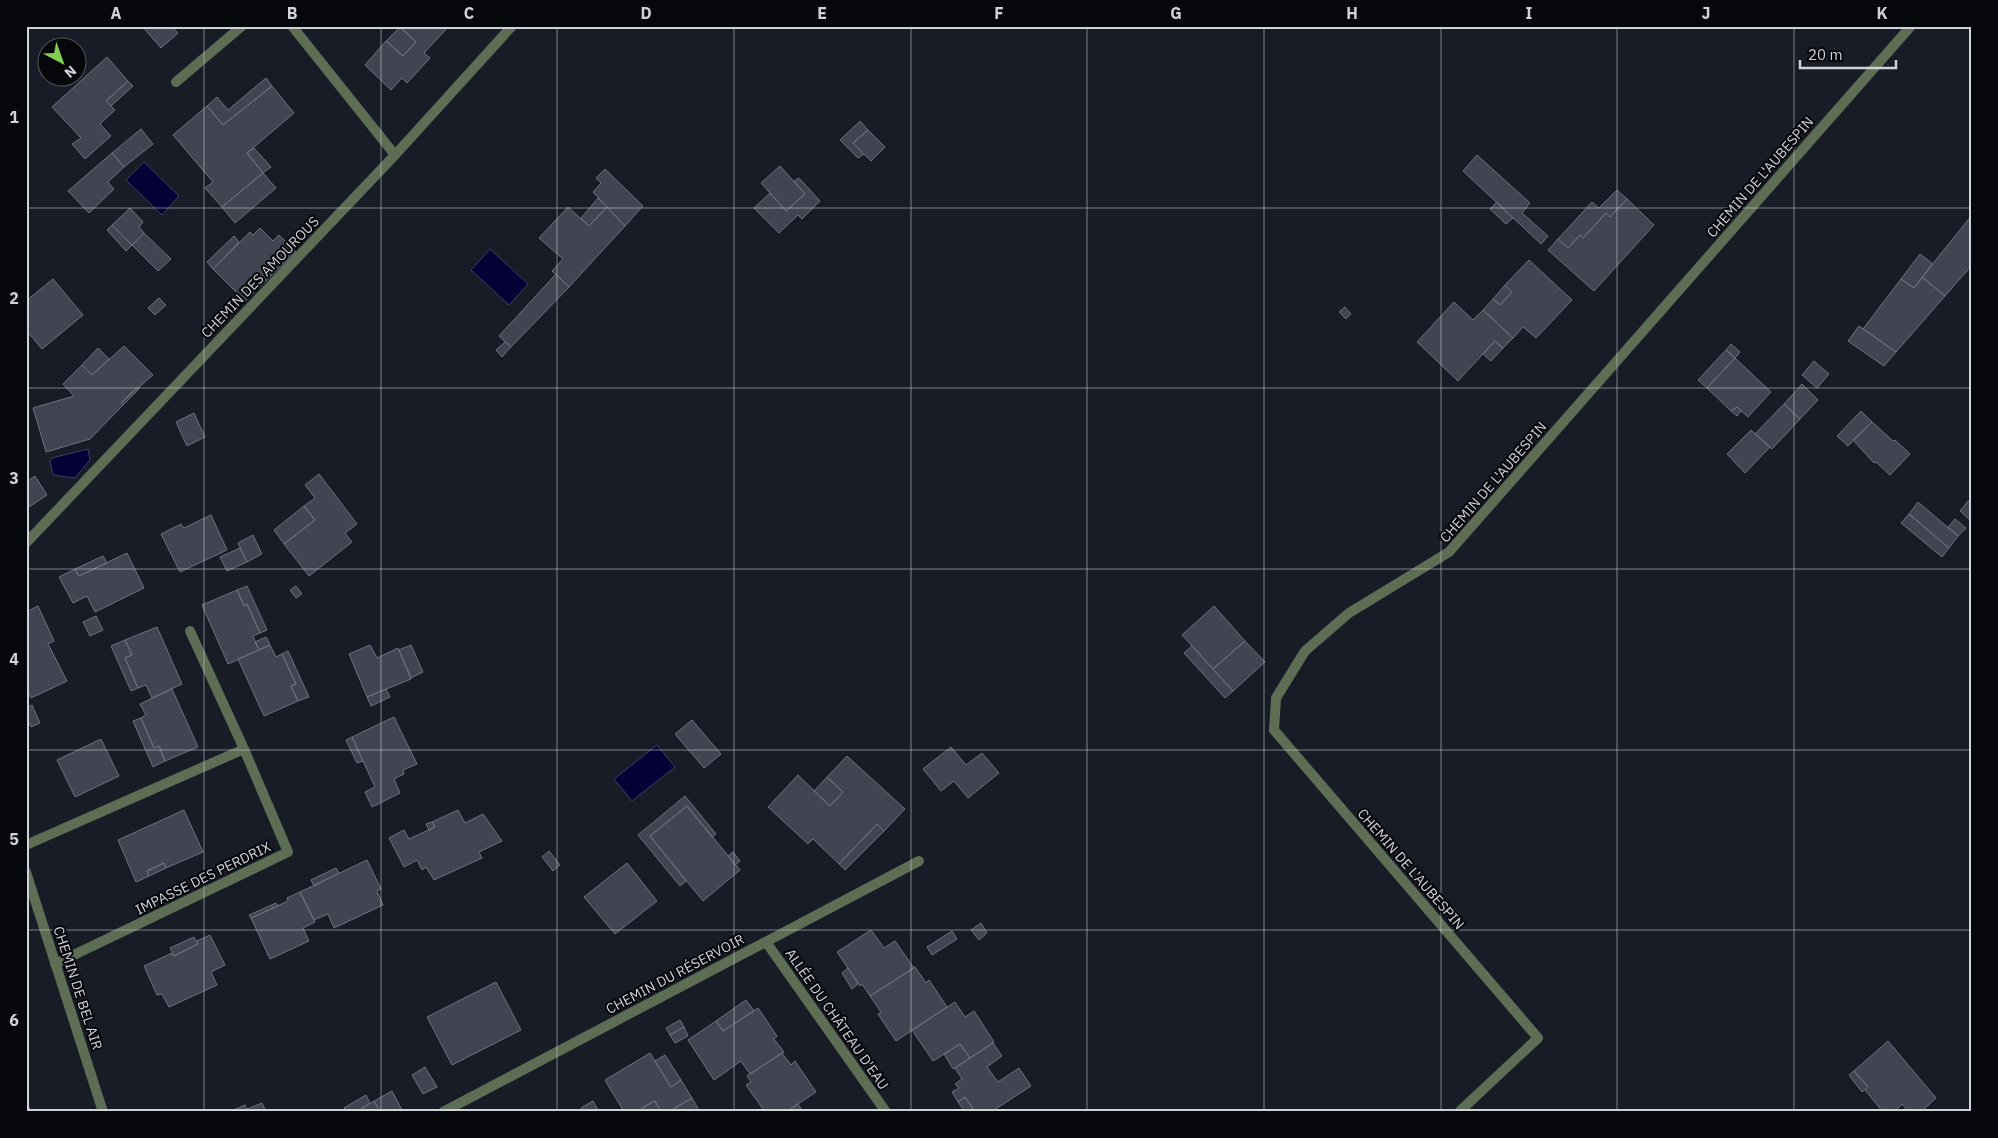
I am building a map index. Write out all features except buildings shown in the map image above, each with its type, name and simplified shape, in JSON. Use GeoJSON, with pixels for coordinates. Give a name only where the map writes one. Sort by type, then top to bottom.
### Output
{"type":"FeatureCollection","features":[{"type":"Feature","properties":{"kind":"street"},"geometry":{"type":"LineString","coordinates":[[176,82],[242,26]]}},
{"type":"Feature","properties":{"kind":"street"},"geometry":{"type":"LineString","coordinates":[[292,26],[395,155]]}},
{"type":"Feature","properties":{"kind":"street","name":"CHEMIN DES AMOUROUS"},"geometry":{"type":"LineString","coordinates":[[26,543],[395,155],[512,26]]}},
{"type":"Feature","properties":{"kind":"street","name":"CHEMIN DE L'AUBESPIN"},"geometry":{"type":"LineString","coordinates":[[1459,1112],[1538,1038],[1274,730],[1276,698],[1305,651],[1349,613],[1449,552],[1911,26]]}},
{"type":"Feature","properties":{"kind":"street","name":"IMPASSE DES PERDRIX"},"geometry":{"type":"LineString","coordinates":[[56,964],[288,852],[244,749],[190,631]]}},
{"type":"Feature","properties":{"kind":"street"},"geometry":{"type":"LineString","coordinates":[[26,845],[244,749]]}},
{"type":"Feature","properties":{"kind":"street","name":"CHEMIN DU RÉSERVOIR"},"geometry":{"type":"LineString","coordinates":[[443,1112],[919,861]]}},
{"type":"Feature","properties":{"kind":"street","name":"CHEMIN DE BEL AIR"},"geometry":{"type":"LineString","coordinates":[[26,872],[103,1112]]}},
{"type":"Feature","properties":{"kind":"street","name":"ALLÉE DU CHÂTEAU D'EAU"},"geometry":{"type":"LineString","coordinates":[[766,942],[886,1112]]}},
{"type":"Feature","properties":{"kind":"shaded area"},"geometry":{"type":"Polygon","coordinates":[[[144,162],[179,196],[162,215],[126,180],[144,162]]]}},
{"type":"Feature","properties":{"kind":"shaded area"},"geometry":{"type":"Polygon","coordinates":[[[490,249],[528,284],[509,305],[471,270],[490,249]]]}},
{"type":"Feature","properties":{"kind":"shaded area"},"geometry":{"type":"Polygon","coordinates":[[[88,449],[90,460],[75,478],[53,475],[50,461],[52,458],[88,449]]]}},
{"type":"Feature","properties":{"kind":"shaded area"},"geometry":{"type":"Polygon","coordinates":[[[657,745],[675,767],[632,801],[614,779],[657,745]]]}},
{"type":"Feature","properties":{"kind":"railway"},"geometry":{"type":"LineString","coordinates":[[26,1106],[28,1112]]}}]}
